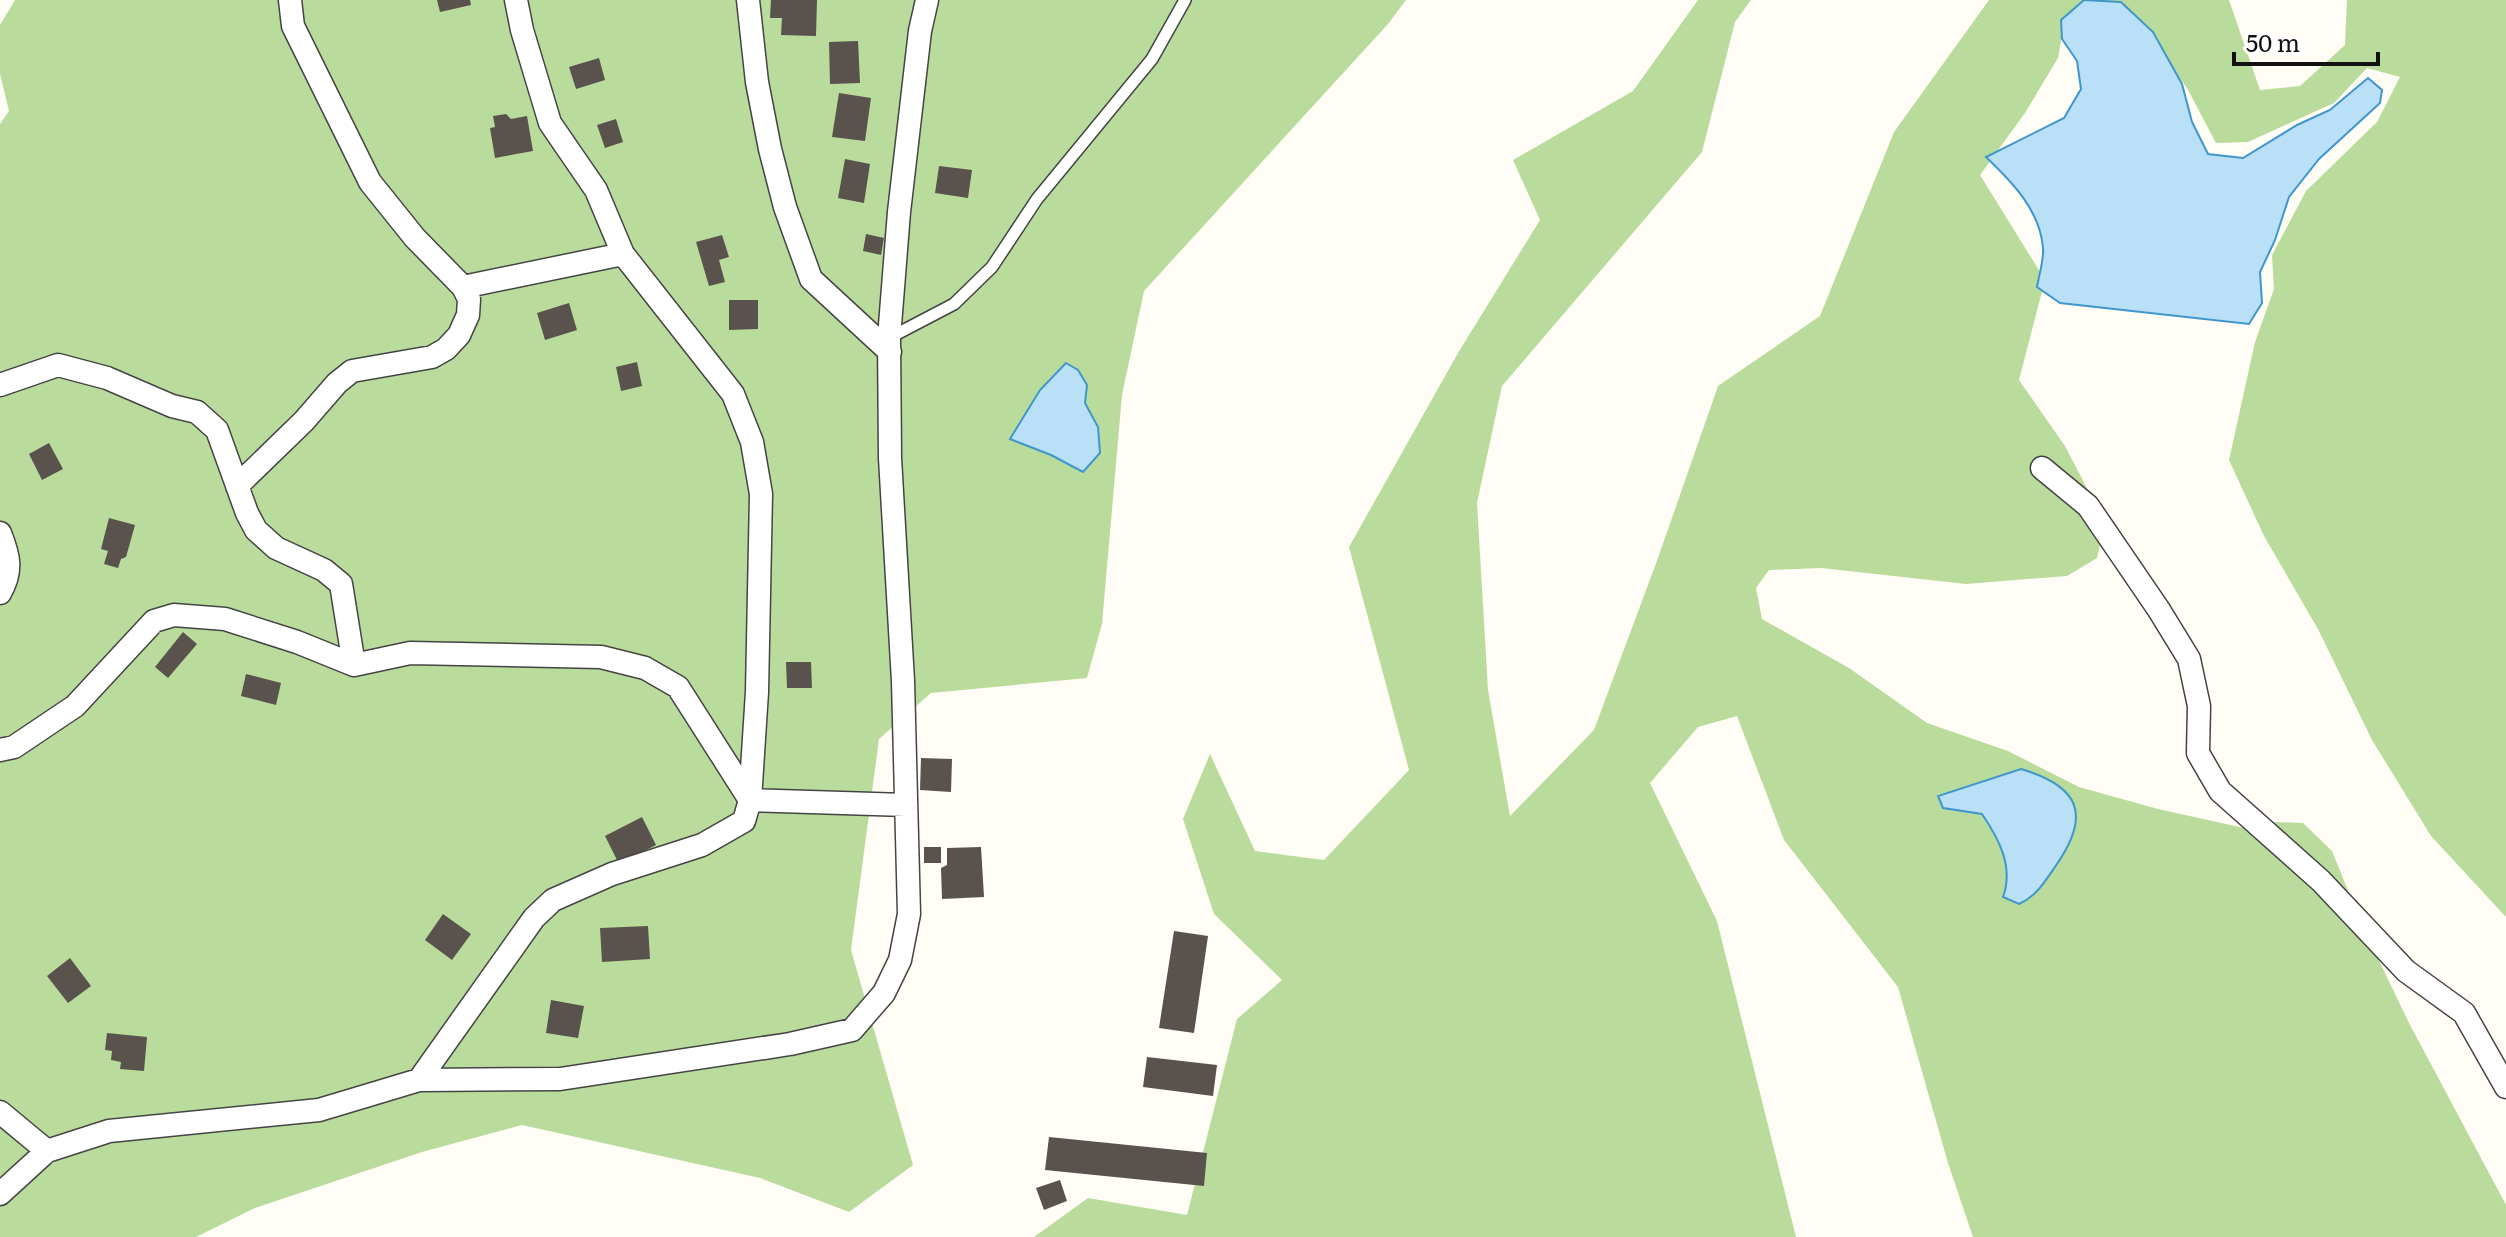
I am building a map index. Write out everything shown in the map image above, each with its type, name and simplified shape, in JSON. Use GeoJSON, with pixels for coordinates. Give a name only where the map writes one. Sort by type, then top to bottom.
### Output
{"type":"FeatureCollection","features":[{"type":"Feature","properties":{"kind":"street"},"geometry":{"type":"LineString","coordinates":[[237,486],[352,371],[432,357],[446,349],[459,335],[468,315],[469,299],[463,287],[415,238],[370,182],[293,26],[290,0]]}},
{"type":"Feature","properties":{"kind":"street"},"geometry":{"type":"LineString","coordinates":[[419,1080],[534,918],[553,900],[612,874],[702,845],[744,821],[750,800],[757,692],[761,494],[752,442],[733,394],[623,254],[596,190],[550,123],[516,0]]}},
{"type":"Feature","properties":{"kind":"street"},"geometry":{"type":"LineString","coordinates":[[748,0],[757,82],[770,149],[785,207],[811,279],[890,345]]}},
{"type":"Feature","properties":{"kind":"street"},"geometry":{"type":"LineString","coordinates":[[0,1194],[47,1151],[109,1131],[319,1110],[419,1080],[560,1079],[790,1044],[852,1030],[884,993],[900,960],[909,914],[903,681],[890,458],[890,345],[901,197],[920,31],[927,0]]}},
{"type":"Feature","properties":{"kind":"street"},"geometry":{"type":"LineString","coordinates":[[463,287],[623,254]]}},
{"type":"Feature","properties":{"kind":"street"},"geometry":{"type":"LineString","coordinates":[[0,385],[44,367],[58,365],[107,378],[172,406],[197,412],[217,430],[256,530],[276,548],[324,570],[341,584],[354,665]]}},
{"type":"Feature","properties":{"kind":"street"},"geometry":{"type":"LineString","coordinates":[[2042,468],[2088,506],[2189,659],[2199,706],[2198,753],[2220,791],[2321,881],[2406,971],[2464,1013],[2506,1087]]}},
{"type":"Feature","properties":{"kind":"street"},"geometry":{"type":"LineString","coordinates":[[0,533],[10,559],[8,578],[0,593]]}},
{"type":"Feature","properties":{"kind":"street"},"geometry":{"type":"LineString","coordinates":[[0,750],[14,747],[75,706],[154,621],[174,615],[225,619],[297,642],[354,665],[410,653],[601,657],[645,668],[678,687],[750,800]]}},
{"type":"Feature","properties":{"kind":"street"},"geometry":{"type":"LineString","coordinates":[[750,800],[906,805]]}},
{"type":"Feature","properties":{"kind":"street"},"geometry":{"type":"LineString","coordinates":[[0,1112],[47,1151]]}},
{"type":"Feature","properties":{"kind":"lane"},"geometry":{"type":"LineString","coordinates":[[890,345],[954,304],[992,267],[1037,199],[1152,59],[1185,0]]}},
{"type":"Feature","properties":{"kind":"green space"},"geometry":{"type":"Polygon","coordinates":[[[15,0],[1406,0],[1388,24],[1144,291],[1122,395],[1102,624],[1087,678],[931,693],[879,739],[851,950],[913,1165],[849,1212],[760,1178],[522,1125],[422,1152],[255,1208],[196,1237],[0,1237],[0,124],[9,111],[0,74],[0,25],[15,0]]]}},
{"type":"Feature","properties":{"kind":"green space"},"geometry":{"type":"Polygon","coordinates":[[[1698,0],[1751,0],[1735,22],[1702,152],[1502,386],[1477,503],[1488,690],[1510,816],[1594,730],[1718,386],[1820,316],[1894,132],[1989,0],[2091,0],[2065,19],[2058,58],[2025,113],[1980,175],[2045,280],[2019,380],[2065,446],[2105,523],[2097,558],[2067,576],[1966,584],[1821,568],[1769,570],[1756,588],[1762,619],[1849,668],[1927,723],[2008,751],[2079,787],[2244,828],[2277,822],[2303,823],[2332,851],[2362,925],[2409,1023],[2506,1205],[2506,1237],[1973,1237],[1948,1163],[1898,987],[1784,840],[1737,716],[1698,727],[1650,783],[1717,921],[1796,1237],[1034,1237],[1088,1198],[1187,1215],[1237,1019],[1282,980],[1214,914],[1183,819],[1210,754],[1255,851],[1324,860],[1409,770],[1349,547],[1458,353],[1540,220],[1513,160],[1633,91],[1698,0]]]}},
{"type":"Feature","properties":{"kind":"green space"},"geometry":{"type":"Polygon","coordinates":[[[2091,0],[2229,0],[2260,90],[2300,86],[2345,45],[2347,0],[2506,0],[2506,917],[2431,836],[2372,740],[2318,629],[2264,536],[2229,460],[2255,342],[2274,289],[2272,255],[2306,191],[2377,122],[2400,77],[2367,68],[2334,103],[2248,142],[2216,143],[2187,88],[2134,14],[2091,0]]]}},
{"type":"Feature","properties":{"kind":"water"},"geometry":{"type":"Polygon","coordinates":[[[2084,0],[2121,2],[2153,32],[2182,84],[2192,122],[2208,154],[2243,158],[2297,125],[2330,110],[2368,78],[2382,90],[2380,103],[2319,159],[2289,197],[2275,240],[2260,272],[2262,303],[2249,324],[2060,303],[2037,287],[2043,253],[2036,221],[2015,187],[1986,157],[2064,118],[2081,89],[2077,61],[2062,39],[2061,20],[2084,0]]]}},
{"type":"Feature","properties":{"kind":"water"},"geometry":{"type":"Polygon","coordinates":[[[1066,363],[1078,370],[1087,385],[1085,403],[1098,427],[1100,453],[1083,472],[1010,439],[1040,390],[1066,363]]]}},
{"type":"Feature","properties":{"kind":"water"},"geometry":{"type":"Polygon","coordinates":[[[2021,769],[2056,784],[2067,793],[2074,804],[2076,816],[2068,846],[2057,864],[2036,892],[2019,904],[2003,897],[2006,864],[1999,843],[1982,814],[1943,808],[1938,796],[2021,769]]]}},
{"type":"Feature","properties":{"kind":"building"},"geometry":{"type":"Polygon","coordinates":[[[437,0],[470,0],[471,5],[440,12],[437,0]]]}},
{"type":"Feature","properties":{"kind":"building"},"geometry":{"type":"Polygon","coordinates":[[[771,0],[817,0],[816,36],[781,35],[782,18],[770,18],[771,0]]]}},
{"type":"Feature","properties":{"kind":"building"},"geometry":{"type":"Polygon","coordinates":[[[858,41],[860,83],[830,84],[829,42],[858,41]]]}},
{"type":"Feature","properties":{"kind":"building"},"geometry":{"type":"Polygon","coordinates":[[[599,58],[605,80],[576,89],[569,67],[599,58]]]}},
{"type":"Feature","properties":{"kind":"building"},"geometry":{"type":"Polygon","coordinates":[[[839,93],[871,98],[865,141],[832,137],[839,93]]]}},
{"type":"Feature","properties":{"kind":"building"},"geometry":{"type":"Polygon","coordinates":[[[506,114],[511,119],[527,116],[533,151],[495,158],[490,128],[495,127],[493,116],[506,114]]]}},
{"type":"Feature","properties":{"kind":"building"},"geometry":{"type":"Polygon","coordinates":[[[616,119],[623,142],[605,148],[597,125],[616,119]]]}},
{"type":"Feature","properties":{"kind":"building"},"geometry":{"type":"Polygon","coordinates":[[[845,159],[870,164],[864,203],[838,198],[845,159]]]}},
{"type":"Feature","properties":{"kind":"building"},"geometry":{"type":"Polygon","coordinates":[[[939,166],[972,170],[968,198],[935,193],[939,166]]]}},
{"type":"Feature","properties":{"kind":"building"},"geometry":{"type":"Polygon","coordinates":[[[866,234],[884,238],[881,255],[863,251],[866,234]]]}},
{"type":"Feature","properties":{"kind":"building"},"geometry":{"type":"Polygon","coordinates":[[[722,235],[729,257],[719,260],[725,282],[709,286],[696,242],[722,235]]]}},
{"type":"Feature","properties":{"kind":"building"},"geometry":{"type":"Polygon","coordinates":[[[729,300],[758,300],[758,329],[729,330],[729,300]]]}},
{"type":"Feature","properties":{"kind":"building"},"geometry":{"type":"Polygon","coordinates":[[[569,303],[577,330],[545,340],[537,313],[569,303]]]}},
{"type":"Feature","properties":{"kind":"building"},"geometry":{"type":"Polygon","coordinates":[[[637,362],[642,386],[621,391],[616,367],[637,362]]]}},
{"type":"Feature","properties":{"kind":"building"},"geometry":{"type":"Polygon","coordinates":[[[49,443],[63,469],[42,480],[29,454],[49,443]]]}},
{"type":"Feature","properties":{"kind":"building"},"geometry":{"type":"Polygon","coordinates":[[[109,518],[135,525],[126,557],[121,559],[118,568],[104,564],[108,551],[101,549],[109,518]]]}},
{"type":"Feature","properties":{"kind":"building"},"geometry":{"type":"Polygon","coordinates":[[[183,632],[197,644],[168,678],[155,667],[183,632]]]}},
{"type":"Feature","properties":{"kind":"building"},"geometry":{"type":"Polygon","coordinates":[[[786,662],[811,662],[812,688],[787,688],[786,662]]]}},
{"type":"Feature","properties":{"kind":"building"},"geometry":{"type":"Polygon","coordinates":[[[246,674],[281,683],[276,705],[241,696],[246,674]]]}},
{"type":"Feature","properties":{"kind":"building"},"geometry":{"type":"Polygon","coordinates":[[[921,758],[952,759],[951,792],[920,790],[921,758]]]}},
{"type":"Feature","properties":{"kind":"building"},"geometry":{"type":"Polygon","coordinates":[[[642,817],[656,845],[619,864],[605,836],[642,817]]]}},
{"type":"Feature","properties":{"kind":"building"},"geometry":{"type":"Polygon","coordinates":[[[924,847],[941,847],[941,863],[924,863],[924,847]]]}},
{"type":"Feature","properties":{"kind":"building"},"geometry":{"type":"Polygon","coordinates":[[[981,847],[984,897],[942,899],[941,868],[947,865],[947,848],[981,847]]]}},
{"type":"Feature","properties":{"kind":"building"},"geometry":{"type":"Polygon","coordinates":[[[443,914],[471,934],[452,960],[425,940],[443,914]]]}},
{"type":"Feature","properties":{"kind":"building"},"geometry":{"type":"Polygon","coordinates":[[[648,926],[650,959],[602,962],[600,928],[648,926]]]}},
{"type":"Feature","properties":{"kind":"building"},"geometry":{"type":"Polygon","coordinates":[[[1174,931],[1208,936],[1194,1033],[1159,1028],[1174,931]]]}},
{"type":"Feature","properties":{"kind":"building"},"geometry":{"type":"Polygon","coordinates":[[[70,958],[91,986],[68,1003],[47,976],[70,958]]]}},
{"type":"Feature","properties":{"kind":"building"},"geometry":{"type":"Polygon","coordinates":[[[551,1000],[584,1006],[578,1038],[546,1033],[551,1000]]]}},
{"type":"Feature","properties":{"kind":"building"},"geometry":{"type":"Polygon","coordinates":[[[107,1033],[147,1037],[144,1071],[120,1069],[121,1062],[111,1060],[112,1051],[105,1050],[107,1033]]]}},
{"type":"Feature","properties":{"kind":"building"},"geometry":{"type":"Polygon","coordinates":[[[1147,1057],[1217,1065],[1213,1096],[1143,1087],[1147,1057]]]}},
{"type":"Feature","properties":{"kind":"building"},"geometry":{"type":"Polygon","coordinates":[[[1049,1137],[1207,1153],[1204,1186],[1045,1170],[1049,1137]]]}},
{"type":"Feature","properties":{"kind":"building"},"geometry":{"type":"Polygon","coordinates":[[[1060,1180],[1067,1201],[1044,1210],[1036,1188],[1060,1180]]]}}]}
